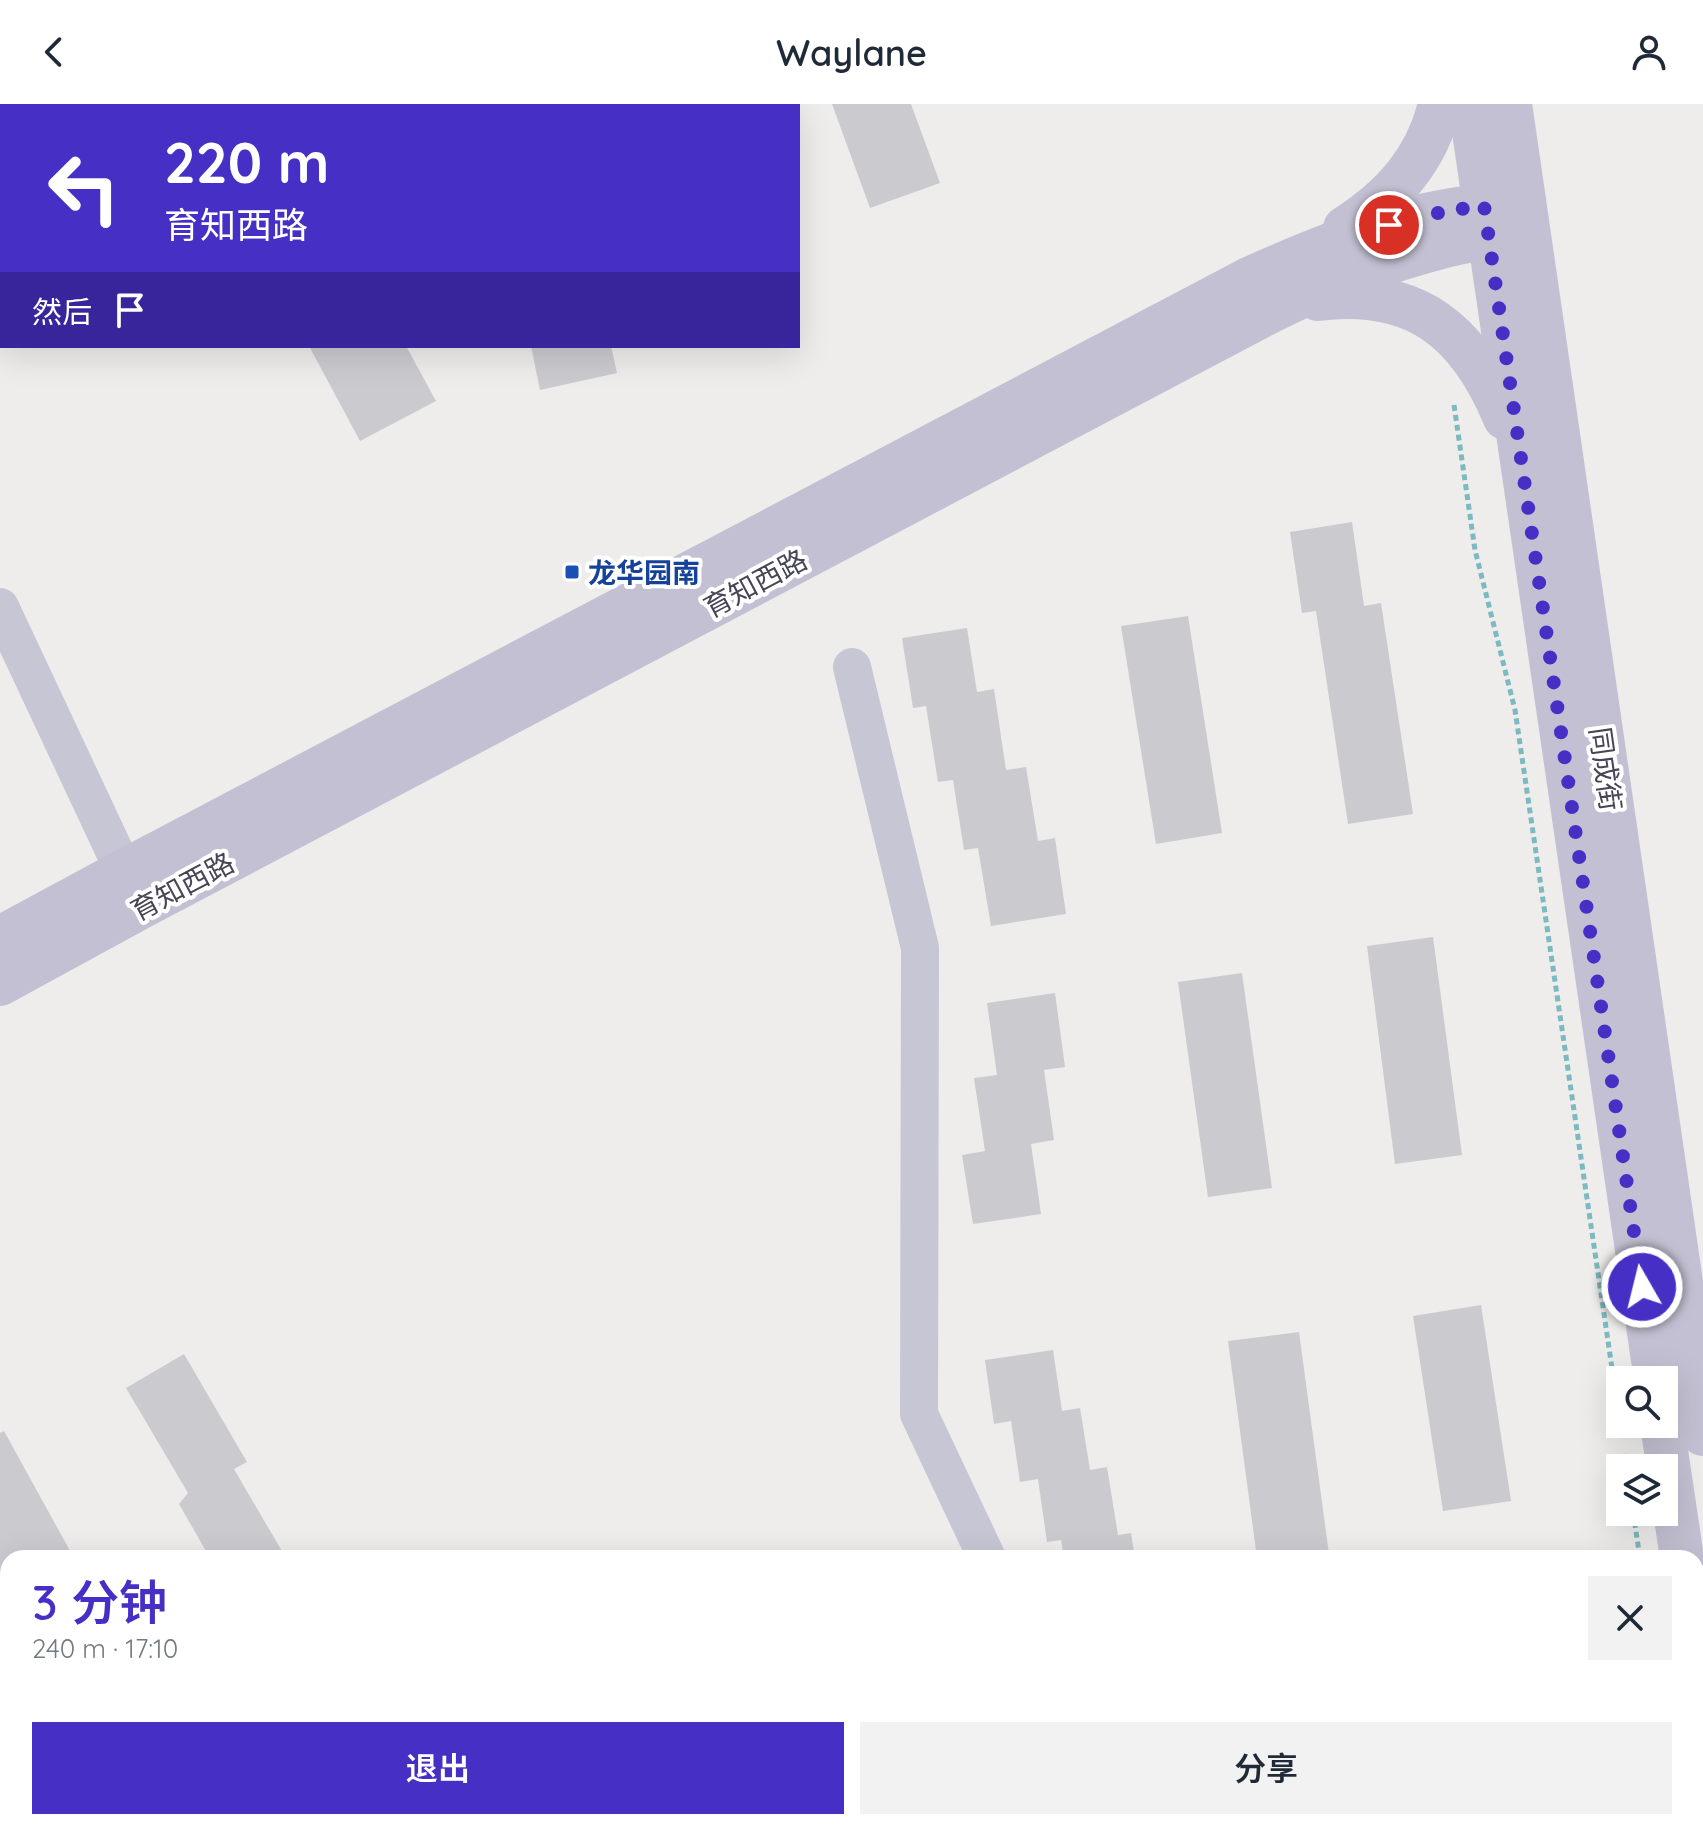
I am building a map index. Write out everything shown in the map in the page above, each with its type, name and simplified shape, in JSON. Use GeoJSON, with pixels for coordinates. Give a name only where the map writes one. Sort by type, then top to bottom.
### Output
{"type":"FeatureCollection","features":[{"type":"Feature","properties":{"kind":"main road"},"geometry":{"type":"LineString","coordinates":[[1260,295],[1404,179],[1422,153],[1440,104]]}},
{"type":"Feature","properties":{"kind":"main road","name":"同成街"},"geometry":{"type":"LineString","coordinates":[[1470,104],[1506,218],[1703,1434]]}},
{"type":"Feature","properties":{"kind":"main road","name":"同成街"},"geometry":{"type":"LineString","coordinates":[[1510,104],[1506,218],[1533,539],[1654,1366]]}},
{"type":"Feature","properties":{"kind":"main road","name":"育知西路"},"geometry":{"type":"LineString","coordinates":[[0,938],[132,889],[1260,295],[1322,286],[1452,244],[1506,218]]}},
{"type":"Feature","properties":{"kind":"main road"},"geometry":{"type":"LineString","coordinates":[[1260,295],[1321,299],[1375,298],[1419,312],[1455,337],[1484,375],[1508,426],[1523,482],[1533,539]]}},
{"type":"Feature","properties":{"kind":"main road","name":"育知西路"},"geometry":{"type":"LineString","coordinates":[[0,984],[132,889]]}},
{"type":"Feature","properties":{"kind":"main road"},"geometry":{"type":"LineString","coordinates":[[1664,1438],[1681,1550]]}},
{"type":"Feature","properties":{"kind":"street"},"geometry":{"type":"LineString","coordinates":[[0,607],[132,889]]}},
{"type":"Feature","properties":{"kind":"street"},"geometry":{"type":"LineString","coordinates":[[852,667],[920,948],[919,1414],[983,1550]]}},
{"type":"Feature","properties":{"kind":"path"},"geometry":{"type":"LineString","coordinates":[[1452,397],[1475,550],[1515,710],[1612,1366]]}},
{"type":"Feature","properties":{"kind":"path"},"geometry":{"type":"LineString","coordinates":[[1635,1526],[1639,1550]]}},
{"type":"Feature","properties":{"kind":"building"},"geometry":{"type":"Polygon","coordinates":[[[832,104],[911,104],[940,183],[870,208],[832,104]]]}},
{"type":"Feature","properties":{"kind":"building"},"geometry":{"type":"Polygon","coordinates":[[[310,348],[407,348],[436,401],[360,441],[310,348]]]}},
{"type":"Feature","properties":{"kind":"building"},"geometry":{"type":"Polygon","coordinates":[[[531,348],[611,348],[617,373],[540,390],[531,348]]]}},
{"type":"Feature","properties":{"kind":"building"},"geometry":{"type":"Polygon","coordinates":[[[1352,522],[1364,606],[1381,603],[1413,814],[1348,824],[1316,611],[1302,613],[1290,532],[1352,522]]]}},
{"type":"Feature","properties":{"kind":"building"},"geometry":{"type":"Polygon","coordinates":[[[1188,616],[1222,833],[1156,844],[1121,626],[1188,616]]]}},
{"type":"Feature","properties":{"kind":"building"},"geometry":{"type":"Polygon","coordinates":[[[967,628],[977,692],[994,689],[1006,770],[1026,767],[1038,841],[1055,838],[1066,914],[991,926],[978,848],[964,850],[953,780],[938,782],[926,706],[913,708],[902,638],[967,628]]]}},
{"type":"Feature","properties":{"kind":"building"},"geometry":{"type":"Polygon","coordinates":[[[1433,937],[1462,1155],[1395,1164],[1367,946],[1433,937]]]}},
{"type":"Feature","properties":{"kind":"building"},"geometry":{"type":"Polygon","coordinates":[[[1242,973],[1272,1188],[1208,1197],[1178,982],[1242,973]]]}},
{"type":"Feature","properties":{"kind":"building"},"geometry":{"type":"Polygon","coordinates":[[[1055,993],[1065,1067],[1044,1070],[1054,1140],[1031,1144],[1041,1214],[973,1224],[962,1155],[985,1151],[974,1078],[997,1075],[987,1003],[1055,993]]]}},
{"type":"Feature","properties":{"kind":"building"},"geometry":{"type":"Polygon","coordinates":[[[1481,1305],[1511,1501],[1443,1511],[1413,1316],[1481,1305]]]}},
{"type":"Feature","properties":{"kind":"building"},"geometry":{"type":"Polygon","coordinates":[[[1299,1332],[1328,1550],[1256,1550],[1228,1341],[1299,1332]]]}},
{"type":"Feature","properties":{"kind":"building"},"geometry":{"type":"Polygon","coordinates":[[[1053,1350],[1062,1411],[1080,1408],[1090,1470],[1107,1467],[1118,1535],[1131,1533],[1134,1550],[1063,1550],[1061,1540],[1047,1542],[1038,1479],[1020,1482],[1011,1421],[994,1424],[985,1360],[1053,1350]]]}},
{"type":"Feature","properties":{"kind":"building"},"geometry":{"type":"Polygon","coordinates":[[[184,1354],[247,1462],[234,1469],[281,1550],[205,1550],[179,1504],[188,1493],[126,1388],[184,1354]]]}},
{"type":"Feature","properties":{"kind":"building"},"geometry":{"type":"Polygon","coordinates":[[[4,1431],[70,1550],[0,1550],[0,1433],[4,1431]]]}},
{"type":"Feature","properties":{"kind":"place","name":"龙华园南"},"geometry":{"type":"Point","coordinates":[572,572]}},
{"type":"Feature","properties":{"kind":"route"},"geometry":{"type":"LineString","coordinates":[[1389,225],[1484,205],[1642,1287]]}}]}
